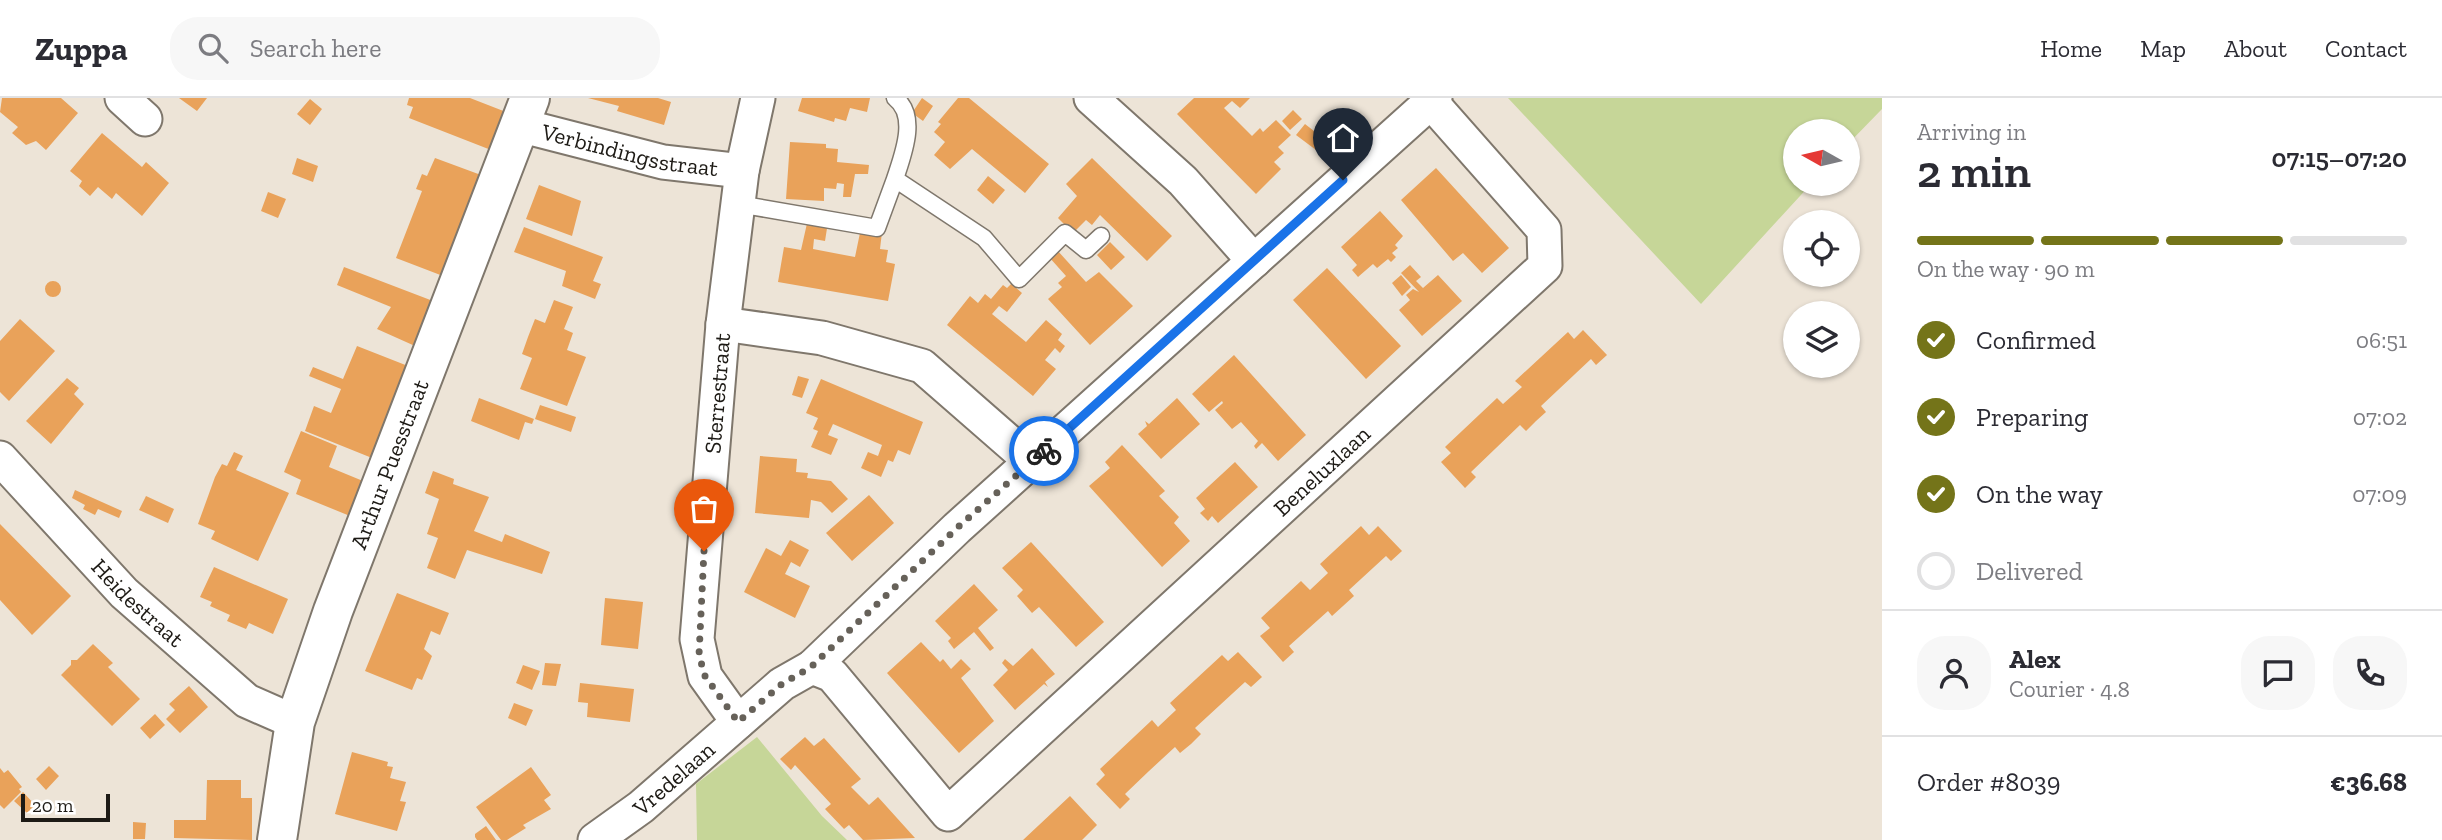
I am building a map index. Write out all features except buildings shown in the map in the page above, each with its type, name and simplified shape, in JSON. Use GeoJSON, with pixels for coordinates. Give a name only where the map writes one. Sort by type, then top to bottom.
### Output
{"type":"FeatureCollection","features":[{"type":"Feature","properties":{"kind":"street","name":"Sterrestraat"},"geometry":{"type":"LineString","coordinates":[[738,722],[705,676],[697,639],[723,324],[742,171],[758,98]]}},
{"type":"Feature","properties":{"kind":"street"},"geometry":{"type":"LineString","coordinates":[[1091,98],[1183,181],[1254,261]]}},
{"type":"Feature","properties":{"kind":"street","name":"Vredelaan"},"geometry":{"type":"LineString","coordinates":[[595,840],[641,807],[782,684],[811,667],[1032,462],[1433,100]]}},
{"type":"Feature","properties":{"kind":"street","name":"Beneluxlaan"},"geometry":{"type":"LineString","coordinates":[[811,667],[832,676],[947,827],[1545,266],[1544,230],[1433,100]]}},
{"type":"Feature","properties":{"kind":"street","name":"Verbindingsstraat"},"geometry":{"type":"LineString","coordinates":[[525,112],[663,162],[742,171]]}},
{"type":"Feature","properties":{"kind":"street","name":"Arthur Puesstraat"},"geometry":{"type":"LineString","coordinates":[[277,840],[295,722],[333,611],[525,112]]}},
{"type":"Feature","properties":{"kind":"street"},"geometry":{"type":"LineString","coordinates":[[723,324],[822,338],[922,366],[1032,462]]}},
{"type":"Feature","properties":{"kind":"street","name":"Heidestraat"},"geometry":{"type":"LineString","coordinates":[[0,458],[124,593],[247,701],[295,722]]}},
{"type":"Feature","properties":{"kind":"lane"},"geometry":{"type":"LineString","coordinates":[[738,204],[877,228],[909,133],[900,101],[895,98]]}},
{"type":"Feature","properties":{"kind":"lane"},"geometry":{"type":"LineString","coordinates":[[895,179],[984,238],[1019,279],[1065,233],[1086,250],[1101,236]]}},
{"type":"Feature","properties":{"kind":"green space"},"geometry":{"type":"Polygon","coordinates":[[[1508,98],[1882,98],[1882,109],[1860,132],[1860,119],[1783,119],[1783,196],[1800,196],[1787,210],[1783,210],[1783,215],[1701,304],[1508,98]]]}},
{"type":"Feature","properties":{"kind":"green space"},"geometry":{"type":"Polygon","coordinates":[[[757,737],[822,816],[847,840],[697,840],[696,784],[757,737]]]}},
{"type":"Feature","properties":{"kind":"way so far"},"geometry":{"type":"LineString","coordinates":[[704,551],[697,639],[699,655],[705,676],[738,722],[782,684],[811,667],[957,528],[1044,451]]}},
{"type":"Feature","properties":{"kind":"route"},"geometry":{"type":"LineString","coordinates":[[1044,451],[1343,180]]}}]}
